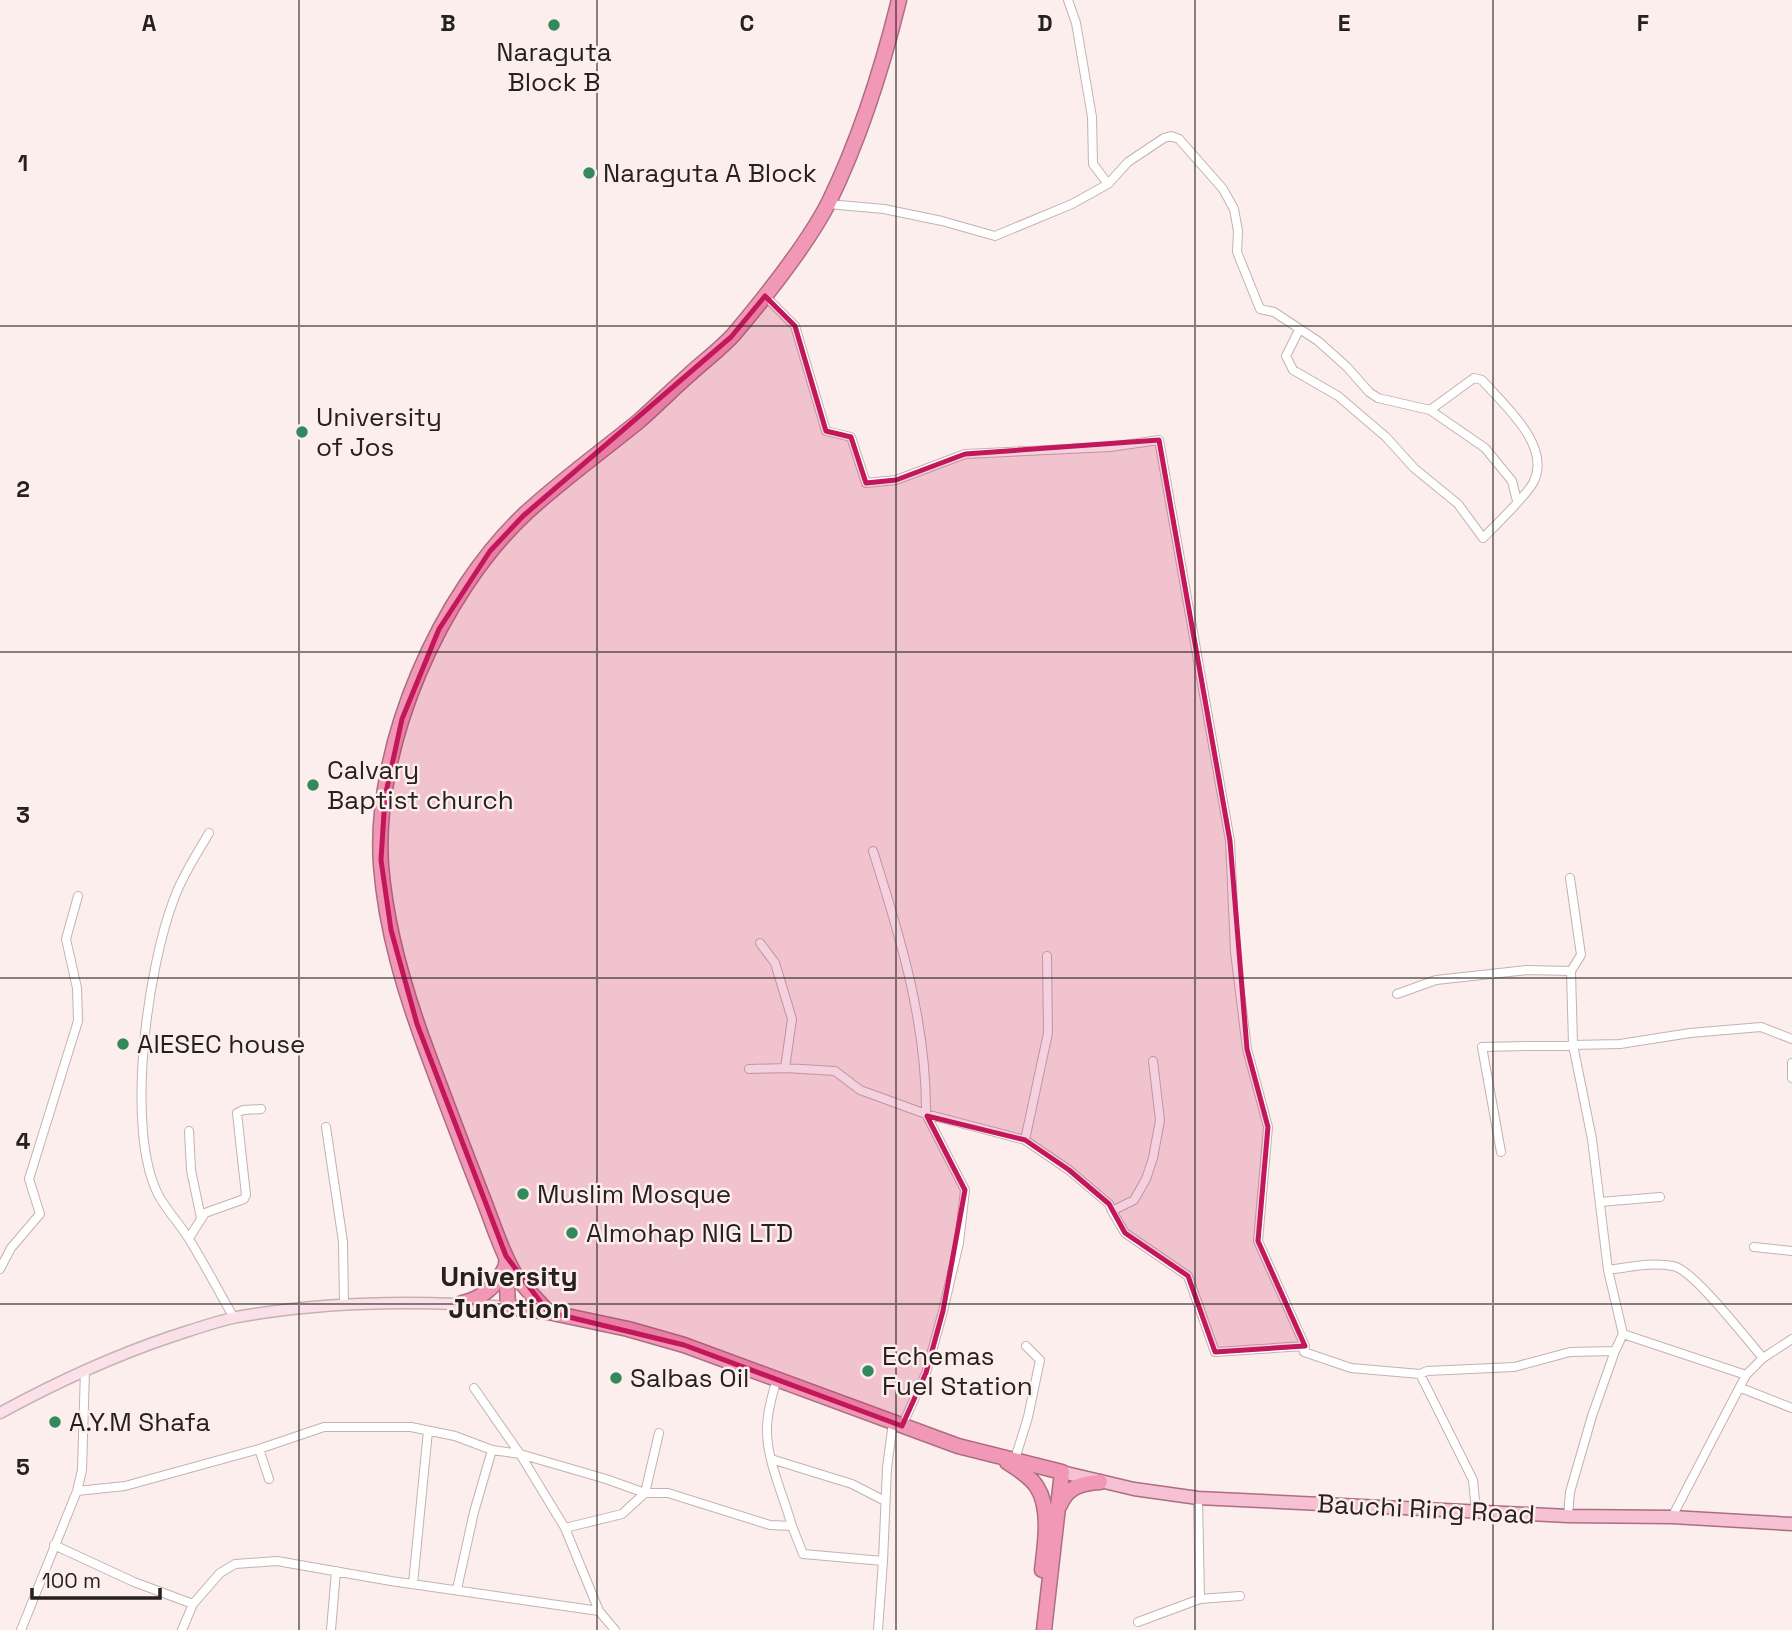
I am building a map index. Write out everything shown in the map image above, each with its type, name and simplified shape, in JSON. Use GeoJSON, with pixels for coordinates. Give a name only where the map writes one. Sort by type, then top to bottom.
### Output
{"type":"FeatureCollection","features":[{"type":"Feature","properties":{"kind":"highway"},"geometry":{"type":"LineString","coordinates":[[899,0],[876,84],[828,204],[765,296],[731,337],[640,419],[523,516],[490,551],[439,629],[419,672],[402,719],[385,797],[381,832],[383,888],[391,930],[417,1024],[509,1265],[513,1307],[548,1312],[674,1342],[958,1446],[1062,1472],[1044,1630]]}},
{"type":"Feature","properties":{"kind":"highway"},"geometry":{"type":"LineString","coordinates":[[462,1303],[484,1295],[509,1265]]}},
{"type":"Feature","properties":{"kind":"highway"},"geometry":{"type":"LineString","coordinates":[[509,1265],[548,1312]]}},
{"type":"Feature","properties":{"kind":"highway"},"geometry":{"type":"LineString","coordinates":[[997,1455],[1037,1487],[1044,1510],[1044,1540],[1035,1630]]}},
{"type":"Feature","properties":{"kind":"highway"},"geometry":{"type":"LineString","coordinates":[[1058,1509],[1071,1490],[1082,1484],[1100,1482]]}},
{"type":"Feature","properties":{"kind":"main road"},"geometry":{"type":"LineString","coordinates":[[3,1412],[85,1370],[143,1346],[234,1318],[344,1305],[419,1302],[513,1307]]}},
{"type":"Feature","properties":{"kind":"main road","name":"Bauchi Ring Road"},"geometry":{"type":"LineString","coordinates":[[1062,1472],[1100,1482],[1198,1498],[1792,1524]]}},
{"type":"Feature","properties":{"kind":"street"},"geometry":{"type":"LineString","coordinates":[[1068,0],[1076,23],[1092,117],[1093,164],[1108,184]]}},
{"type":"Feature","properties":{"kind":"street"},"geometry":{"type":"LineString","coordinates":[[828,204],[884,209],[995,236],[1062,209],[1108,184],[1128,162],[1164,138],[1171,136],[1179,139],[1223,189],[1234,209],[1238,231],[1237,252],[1260,309],[1274,312],[1318,341],[1347,367],[1369,393],[1378,398],[1430,410],[1492,455],[1512,481],[1517,501]]}},
{"type":"Feature","properties":{"kind":"street"},"geometry":{"type":"LineString","coordinates":[[765,296],[795,326],[826,431],[850,437],[866,483],[896,480],[965,454],[1110,447],[1159,440],[1230,841],[1235,952],[1247,1049],[1268,1127],[1258,1241],[1305,1346],[1304,1352],[1351,1368],[1420,1374],[1427,1371],[1514,1367],[1570,1352],[1615,1351]]}},
{"type":"Feature","properties":{"kind":"street"},"geometry":{"type":"LineString","coordinates":[[1299,330],[1286,356],[1293,370],[1338,396],[1386,437],[1414,468],[1458,504],[1483,538],[1534,483],[1539,465],[1534,441],[1482,380],[1474,378],[1430,410]]}},
{"type":"Feature","properties":{"kind":"street"},"geometry":{"type":"LineString","coordinates":[[209,833],[174,897],[156,955],[141,1073],[145,1140],[151,1174],[159,1196],[189,1238],[234,1318]]}},
{"type":"Feature","properties":{"kind":"street"},"geometry":{"type":"LineString","coordinates":[[873,851],[912,986],[926,1087],[926,1114],[965,1191],[959,1243],[926,1373],[897,1424],[885,1501],[878,1630]]}},
{"type":"Feature","properties":{"kind":"street"},"geometry":{"type":"LineString","coordinates":[[1567,1516],[1576,1469],[1623,1334],[1608,1270],[1592,1139],[1573,1045],[1571,971],[1581,955],[1570,878]]}},
{"type":"Feature","properties":{"kind":"street"},"geometry":{"type":"LineString","coordinates":[[0,1269],[11,1248],[40,1214],[29,1179],[78,1021],[77,988],[66,939],[78,896]]}},
{"type":"Feature","properties":{"kind":"street"},"geometry":{"type":"LineString","coordinates":[[760,943],[775,963],[792,1018],[785,1068]]}},
{"type":"Feature","properties":{"kind":"street"},"geometry":{"type":"LineString","coordinates":[[1025,1140],[1048,1033],[1046,956]]}},
{"type":"Feature","properties":{"kind":"street"},"geometry":{"type":"LineString","coordinates":[[1397,994],[1436,980],[1527,970],[1571,971]]}},
{"type":"Feature","properties":{"kind":"street"},"geometry":{"type":"LineString","coordinates":[[1501,1152],[1482,1047],[1620,1044],[1690,1033],[1761,1027],[1792,1039]]}},
{"type":"Feature","properties":{"kind":"street"},"geometry":{"type":"LineString","coordinates":[[1112,1211],[1134,1200],[1146,1179],[1153,1158],[1160,1120],[1153,1061]]}},
{"type":"Feature","properties":{"kind":"street"},"geometry":{"type":"LineString","coordinates":[[1792,1063],[1792,1078]]}},
{"type":"Feature","properties":{"kind":"street"},"geometry":{"type":"LineString","coordinates":[[749,1069],[835,1071],[860,1090],[926,1114],[1025,1140],[1069,1170],[1109,1204],[1125,1233],[1188,1276],[1215,1352],[1305,1346]]}},
{"type":"Feature","properties":{"kind":"street"},"geometry":{"type":"LineString","coordinates":[[189,1238],[201,1218],[209,1211],[244,1199],[246,1195],[237,1113],[261,1109]]}},
{"type":"Feature","properties":{"kind":"street"},"geometry":{"type":"LineString","coordinates":[[326,1127],[343,1242],[344,1305]]}},
{"type":"Feature","properties":{"kind":"street"},"geometry":{"type":"LineString","coordinates":[[189,1131],[191,1170],[201,1218]]}},
{"type":"Feature","properties":{"kind":"street"},"geometry":{"type":"LineString","coordinates":[[1600,1202],[1660,1197]]}},
{"type":"Feature","properties":{"kind":"street"},"geometry":{"type":"LineString","coordinates":[[1754,1247],[1792,1251]]}},
{"type":"Feature","properties":{"kind":"street"},"geometry":{"type":"LineString","coordinates":[[1608,1270],[1647,1265],[1676,1266],[1696,1281],[1763,1358]]}},
{"type":"Feature","properties":{"kind":"street"},"geometry":{"type":"LineString","coordinates":[[1623,1334],[1746,1375]]}},
{"type":"Feature","properties":{"kind":"street"},"geometry":{"type":"LineString","coordinates":[[1672,1517],[1746,1375],[1763,1358],[1792,1339]]}},
{"type":"Feature","properties":{"kind":"street"},"geometry":{"type":"LineString","coordinates":[[1015,1460],[1040,1360],[1026,1346]]}},
{"type":"Feature","properties":{"kind":"street"},"geometry":{"type":"LineString","coordinates":[[21,1630],[77,1491],[82,1470],[85,1370]]}},
{"type":"Feature","properties":{"kind":"street"},"geometry":{"type":"LineString","coordinates":[[1420,1374],[1473,1480],[1476,1511]]}},
{"type":"Feature","properties":{"kind":"street"},"geometry":{"type":"LineString","coordinates":[[777,1379],[766,1427],[771,1459],[803,1554],[883,1562]]}},
{"type":"Feature","properties":{"kind":"street"},"geometry":{"type":"LineString","coordinates":[[474,1388],[520,1454],[565,1528],[599,1611],[615,1630]]}},
{"type":"Feature","properties":{"kind":"street"},"geometry":{"type":"LineString","coordinates":[[1741,1388],[1792,1408]]}},
{"type":"Feature","properties":{"kind":"street"},"geometry":{"type":"LineString","coordinates":[[0,1399],[3,1412]]}},
{"type":"Feature","properties":{"kind":"street"},"geometry":{"type":"LineString","coordinates":[[77,1491],[125,1486],[259,1449],[324,1427],[411,1427],[455,1436],[492,1450],[520,1454],[645,1493],[668,1493],[770,1525],[792,1526]]}},
{"type":"Feature","properties":{"kind":"street"},"geometry":{"type":"LineString","coordinates":[[413,1584],[428,1431]]}},
{"type":"Feature","properties":{"kind":"street"},"geometry":{"type":"LineString","coordinates":[[565,1528],[622,1514],[645,1493],[659,1433]]}},
{"type":"Feature","properties":{"kind":"street"},"geometry":{"type":"LineString","coordinates":[[259,1449],[269,1479]]}},
{"type":"Feature","properties":{"kind":"street"},"geometry":{"type":"LineString","coordinates":[[457,1590],[474,1512],[492,1450]]}},
{"type":"Feature","properties":{"kind":"street"},"geometry":{"type":"LineString","coordinates":[[771,1459],[852,1484],[885,1501]]}},
{"type":"Feature","properties":{"kind":"street"},"geometry":{"type":"LineString","coordinates":[[1198,1498],[1200,1599]]}},
{"type":"Feature","properties":{"kind":"street"},"geometry":{"type":"LineString","coordinates":[[54,1545],[134,1582],[192,1604]]}},
{"type":"Feature","properties":{"kind":"street"},"geometry":{"type":"LineString","coordinates":[[182,1630],[192,1604],[220,1573],[234,1564],[277,1561],[599,1611]]}},
{"type":"Feature","properties":{"kind":"street"},"geometry":{"type":"LineString","coordinates":[[331,1630],[336,1571]]}},
{"type":"Feature","properties":{"kind":"street"},"geometry":{"type":"LineString","coordinates":[[1139,1622],[1200,1599],[1240,1595]]}},
{"type":"Feature","properties":{"kind":"highlighted area"},"geometry":{"type":"Polygon","coordinates":[[[765,296],[795,326],[826,431],[851,437],[866,483],[896,480],[965,454],[1159,440],[1230,841],[1247,1049],[1268,1127],[1258,1241],[1305,1346],[1215,1352],[1188,1276],[1125,1233],[1109,1204],[1069,1170],[1025,1140],[927,1116],[965,1190],[943,1311],[926,1373],[902,1426],[684,1345],[548,1312],[506,1256],[417,1024],[391,930],[381,860],[385,797],[402,719],[439,629],[490,551],[523,516],[731,337],[765,296]]]}},
{"type":"Feature","properties":{"kind":"place","name":"Naraguta Block B"},"geometry":{"type":"Point","coordinates":[554,25]}},
{"type":"Feature","properties":{"kind":"place","name":"Naraguta A Block"},"geometry":{"type":"Point","coordinates":[589,173]}},
{"type":"Feature","properties":{"kind":"place","name":"University of Jos"},"geometry":{"type":"Point","coordinates":[302,432]}},
{"type":"Feature","properties":{"kind":"place","name":"Calvary Baptist church"},"geometry":{"type":"Point","coordinates":[313,785]}},
{"type":"Feature","properties":{"kind":"place","name":"AIESEC house"},"geometry":{"type":"Point","coordinates":[123,1044]}},
{"type":"Feature","properties":{"kind":"place","name":"Muslim Mosque"},"geometry":{"type":"Point","coordinates":[523,1194]}},
{"type":"Feature","properties":{"kind":"place","name":"Almohap NIG LTD"},"geometry":{"type":"Point","coordinates":[572,1233]}},
{"type":"Feature","properties":{"kind":"place","name":"Echemas Fuel Station"},"geometry":{"type":"Point","coordinates":[868,1371]}},
{"type":"Feature","properties":{"kind":"place","name":"Salbas Oil"},"geometry":{"type":"Point","coordinates":[616,1378]}},
{"type":"Feature","properties":{"kind":"place","name":"A.Y.M Shafa"},"geometry":{"type":"Point","coordinates":[55,1422]}},
{"type":"Feature","properties":{"kind":"district","name":"University Junction"},"geometry":{"type":"Point","coordinates":[509,1292]}}]}
